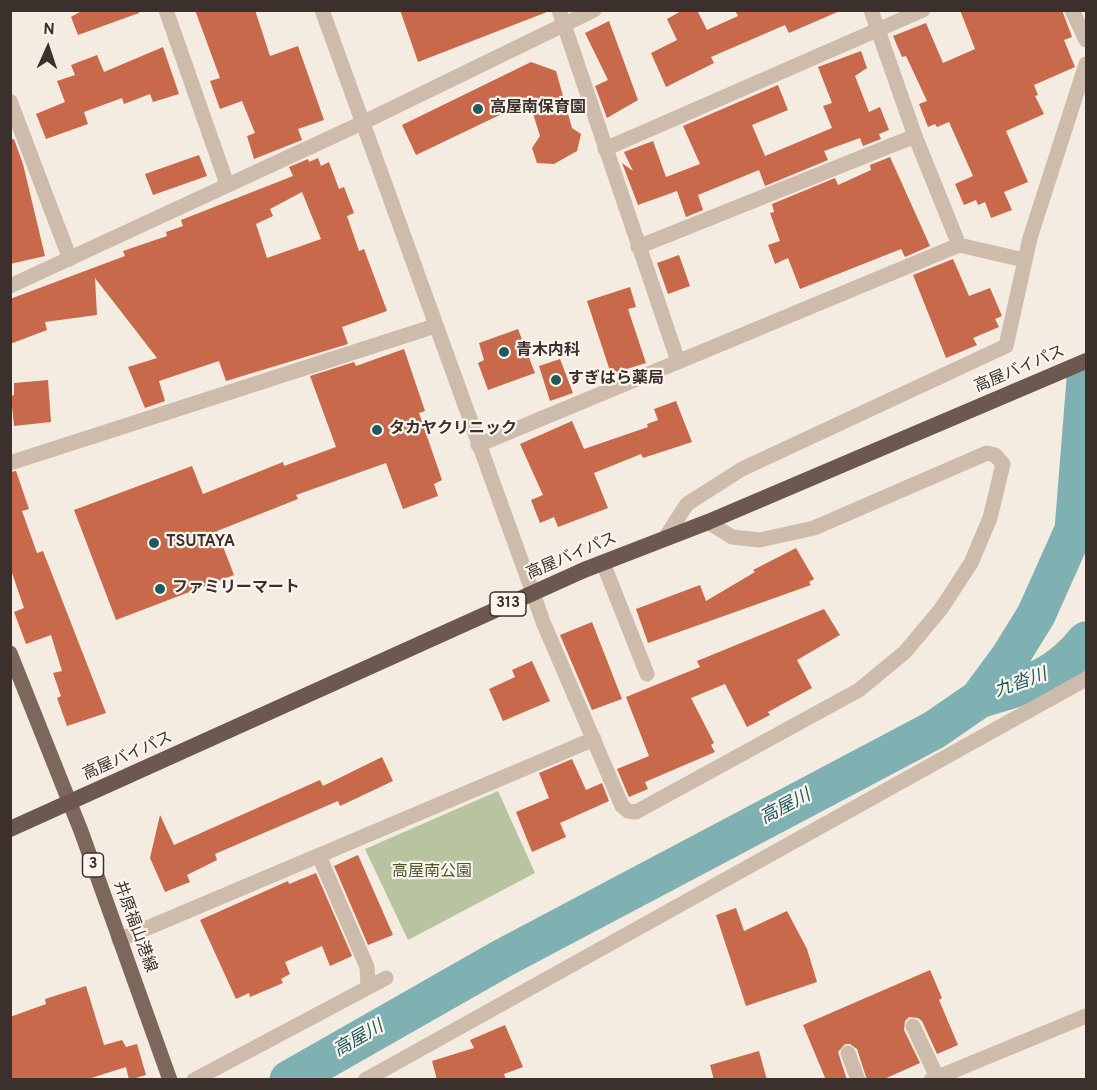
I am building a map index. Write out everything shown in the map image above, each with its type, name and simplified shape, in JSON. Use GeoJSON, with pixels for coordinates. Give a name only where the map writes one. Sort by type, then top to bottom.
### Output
{"type":"FeatureCollection","features":[{"type":"Feature","properties":{"kind":"highway","name":"高屋バイパス"},"geometry":{"type":"LineString","coordinates":[[10,829],[603,562],[708,522],[1086,361]]}},
{"type":"Feature","properties":{"kind":"main road","name":"井原福山港線"},"geometry":{"type":"LineString","coordinates":[[10,653],[70,802],[170,1080]]}},
{"type":"Feature","properties":{"kind":"street"},"geometry":{"type":"LineString","coordinates":[[166,10],[227,184]]}},
{"type":"Feature","properties":{"kind":"street"},"geometry":{"type":"LineString","coordinates":[[322,10],[543,622],[622,806],[628,811],[636,812],[859,690],[904,652],[941,609],[971,563],[990,519],[1003,464],[996,455],[987,453],[814,528],[760,540],[732,537],[708,522]]}},
{"type":"Feature","properties":{"kind":"street"},"geometry":{"type":"LineString","coordinates":[[10,286],[362,123],[561,18],[594,10]]}},
{"type":"Feature","properties":{"kind":"street"},"geometry":{"type":"LineString","coordinates":[[871,10],[915,136],[959,244]]}},
{"type":"Feature","properties":{"kind":"street"},"geometry":{"type":"LineString","coordinates":[[605,148],[923,10]]}},
{"type":"Feature","properties":{"kind":"street"},"geometry":{"type":"LineString","coordinates":[[1072,10],[1086,40]]}},
{"type":"Feature","properties":{"kind":"street"},"geometry":{"type":"LineString","coordinates":[[561,18],[678,362]]}},
{"type":"Feature","properties":{"kind":"street"},"geometry":{"type":"LineString","coordinates":[[665,538],[687,504],[735,473],[764,457],[1006,346],[1010,337],[1024,260],[1086,64]]}},
{"type":"Feature","properties":{"kind":"street"},"geometry":{"type":"LineString","coordinates":[[10,101],[70,259]]}},
{"type":"Feature","properties":{"kind":"street"},"geometry":{"type":"LineString","coordinates":[[638,247],[915,136]]}},
{"type":"Feature","properties":{"kind":"street"},"geometry":{"type":"LineString","coordinates":[[478,445],[959,244],[1024,260]]}},
{"type":"Feature","properties":{"kind":"street"},"geometry":{"type":"LineString","coordinates":[[10,464],[435,326]]}},
{"type":"Feature","properties":{"kind":"street"},"geometry":{"type":"LineString","coordinates":[[603,562],[647,674]]}},
{"type":"Feature","properties":{"kind":"street"},"geometry":{"type":"LineString","coordinates":[[365,1080],[1086,679]]}},
{"type":"Feature","properties":{"kind":"street"},"geometry":{"type":"LineString","coordinates":[[119,940],[594,739]]}},
{"type":"Feature","properties":{"kind":"street"},"geometry":{"type":"LineString","coordinates":[[319,856],[367,967],[368,987]]}},
{"type":"Feature","properties":{"kind":"street"},"geometry":{"type":"LineString","coordinates":[[194,1080],[386,978]]}},
{"type":"Feature","properties":{"kind":"street"},"geometry":{"type":"LineString","coordinates":[[913,1026],[934,1078],[1086,1016]]}},
{"type":"Feature","properties":{"kind":"street"},"geometry":{"type":"LineString","coordinates":[[848,1053],[858,1080]]}},
{"type":"Feature","properties":{"kind":"green space","name":"高屋南公園"},"geometry":{"type":"Polygon","coordinates":[[[498,791],[535,873],[408,940],[365,849],[498,791]]]}},
{"type":"Feature","properties":{"kind":"building"},"geometry":{"type":"Polygon","coordinates":[[[83,10],[138,10],[139,13],[78,35],[71,17],[83,10]]]}},
{"type":"Feature","properties":{"kind":"building"},"geometry":{"type":"Polygon","coordinates":[[[195,10],[255,10],[270,56],[298,46],[324,120],[298,129],[302,140],[254,159],[247,136],[255,133],[242,101],[220,109],[210,81],[220,78],[195,10]]]}},
{"type":"Feature","properties":{"kind":"building"},"geometry":{"type":"Polygon","coordinates":[[[400,10],[547,10],[547,12],[418,62],[400,10]]]}},
{"type":"Feature","properties":{"kind":"building"},"geometry":{"type":"Polygon","coordinates":[[[683,10],[697,10],[707,30],[738,16],[735,10],[842,10],[789,33],[785,25],[711,57],[714,63],[666,87],[651,53],[677,40],[667,19],[683,10]]]}},
{"type":"Feature","properties":{"kind":"building"},"geometry":{"type":"Polygon","coordinates":[[[960,10],[1062,10],[1072,37],[1064,40],[1075,67],[1034,85],[1038,95],[1035,96],[1044,114],[1006,131],[1028,182],[1004,192],[1012,210],[991,218],[985,202],[978,205],[976,200],[964,205],[955,184],[973,176],[949,122],[937,127],[935,124],[928,127],[919,104],[927,101],[906,56],[902,57],[893,36],[926,23],[943,63],[975,49],[960,10]]]}},
{"type":"Feature","properties":{"kind":"building"},"geometry":{"type":"Polygon","coordinates":[[[609,21],[638,100],[607,118],[595,86],[608,80],[585,33],[609,21]]]}},
{"type":"Feature","properties":{"kind":"building"},"geometry":{"type":"Polygon","coordinates":[[[163,47],[179,94],[153,102],[150,94],[124,104],[122,98],[84,112],[88,124],[46,139],[36,114],[65,102],[57,81],[75,75],[71,65],[97,55],[104,72],[163,47]]]}},
{"type":"Feature","properties":{"kind":"building"},"geometry":{"type":"Polygon","coordinates":[[[861,51],[867,68],[855,76],[869,112],[880,107],[889,130],[879,134],[881,139],[863,146],[860,138],[824,151],[828,160],[765,186],[759,170],[698,195],[703,210],[686,217],[677,191],[638,205],[622,163],[633,171],[624,152],[653,141],[666,177],[700,164],[683,126],[778,85],[788,110],[752,125],[765,156],[832,128],[823,106],[832,103],[818,67],[861,51]]]}},
{"type":"Feature","properties":{"kind":"building"},"geometry":{"type":"Polygon","coordinates":[[[531,62],[556,71],[572,128],[581,134],[577,151],[554,164],[537,163],[532,148],[540,136],[529,101],[416,155],[402,125],[531,62]]]}},
{"type":"Feature","properties":{"kind":"building"},"geometry":{"type":"Polygon","coordinates":[[[14,139],[23,164],[45,256],[10,264],[10,140],[14,139]]]}},
{"type":"Feature","properties":{"kind":"building"},"geometry":{"type":"Polygon","coordinates":[[[199,155],[207,176],[153,195],[145,174],[199,155]]]}},
{"type":"Feature","properties":{"kind":"building"},"geometry":{"type":"Polygon","coordinates":[[[890,157],[930,246],[905,257],[901,249],[800,289],[788,258],[775,264],[768,245],[780,241],[770,213],[774,212],[772,204],[835,178],[838,185],[871,170],[870,165],[890,157]]]}},
{"type":"Feature","properties":{"kind":"building"},"geometry":{"type":"Polygon","coordinates":[[[318,158],[321,166],[329,162],[339,189],[344,187],[354,213],[347,216],[359,251],[364,249],[387,311],[342,327],[348,344],[226,381],[219,361],[159,381],[165,401],[145,408],[128,367],[157,358],[95,278],[97,315],[45,322],[47,330],[10,344],[10,299],[125,256],[123,251],[167,236],[166,232],[183,226],[181,220],[293,176],[289,167],[308,159],[309,162],[318,158]],[[302,192],[270,209],[273,216],[256,224],[267,258],[321,239],[302,192]]]}},
{"type":"Feature","properties":{"kind":"building"},"geometry":{"type":"Polygon","coordinates":[[[679,255],[690,286],[668,294],[657,263],[679,255]]]}},
{"type":"Feature","properties":{"kind":"building"},"geometry":{"type":"Polygon","coordinates":[[[953,259],[969,296],[990,288],[1002,316],[995,319],[999,327],[973,338],[977,345],[946,358],[913,275],[953,259]]]}},
{"type":"Feature","properties":{"kind":"building"},"geometry":{"type":"Polygon","coordinates":[[[630,287],[636,307],[628,309],[646,363],[611,374],[587,301],[630,287]]]}},
{"type":"Feature","properties":{"kind":"building","name":"青木内科"},"geometry":{"type":"Polygon","coordinates":[[[518,329],[535,373],[488,390],[478,363],[484,360],[479,343],[518,329]]]}},
{"type":"Feature","properties":{"kind":"building"},"geometry":{"type":"Polygon","coordinates":[[[404,349],[425,411],[419,413],[442,480],[434,484],[438,496],[403,509],[386,463],[296,495],[298,499],[217,531],[234,575],[116,620],[74,510],[192,466],[203,494],[283,462],[284,466],[336,447],[310,376],[354,362],[356,366],[404,349]]]}},
{"type":"Feature","properties":{"kind":"building","name":"すぎはら薬局"},"geometry":{"type":"Polygon","coordinates":[[[560,359],[573,393],[550,401],[539,366],[560,359]]]}},
{"type":"Feature","properties":{"kind":"building"},"geometry":{"type":"Polygon","coordinates":[[[48,380],[51,422],[14,426],[11,396],[14,395],[14,383],[48,380]]]}},
{"type":"Feature","properties":{"kind":"building"},"geometry":{"type":"Polygon","coordinates":[[[676,401],[692,442],[643,458],[641,454],[594,473],[608,508],[558,527],[554,517],[540,523],[531,500],[543,495],[520,444],[572,421],[584,449],[648,427],[647,424],[658,420],[654,409],[676,401]]]}},
{"type":"Feature","properties":{"kind":"building"},"geometry":{"type":"Polygon","coordinates":[[[16,471],[29,509],[22,511],[37,553],[43,551],[106,713],[67,726],[57,698],[61,696],[53,673],[62,671],[51,635],[26,644],[14,612],[24,608],[10,567],[10,472],[16,471]]]}},
{"type":"Feature","properties":{"kind":"building"},"geometry":{"type":"Polygon","coordinates":[[[796,548],[814,579],[809,582],[811,585],[648,643],[636,609],[700,585],[706,601],[755,572],[753,570],[796,548]]]}},
{"type":"Feature","properties":{"kind":"building"},"geometry":{"type":"Polygon","coordinates":[[[824,609],[840,635],[797,660],[812,688],[768,712],[770,715],[747,727],[725,684],[691,698],[714,743],[711,745],[715,752],[645,782],[648,789],[629,797],[617,769],[649,756],[626,697],[700,667],[697,661],[824,609]]]}},
{"type":"Feature","properties":{"kind":"building"},"geometry":{"type":"Polygon","coordinates":[[[592,622],[622,699],[592,710],[560,635],[592,622]]]}},
{"type":"Feature","properties":{"kind":"building"},"geometry":{"type":"Polygon","coordinates":[[[532,661],[550,701],[503,721],[489,689],[515,677],[512,670],[532,661]]]}},
{"type":"Feature","properties":{"kind":"building"},"geometry":{"type":"Polygon","coordinates":[[[382,757],[393,781],[340,806],[338,801],[215,854],[217,860],[187,875],[190,882],[165,892],[150,858],[160,815],[174,845],[320,780],[323,786],[382,757]]]}},
{"type":"Feature","properties":{"kind":"building"},"geometry":{"type":"Polygon","coordinates":[[[572,759],[586,790],[602,783],[609,801],[560,823],[566,837],[532,852],[516,812],[549,798],[539,773],[572,759]]]}},
{"type":"Feature","properties":{"kind":"building"},"geometry":{"type":"Polygon","coordinates":[[[358,855],[393,935],[368,945],[334,866],[358,855]]]}},
{"type":"Feature","properties":{"kind":"building"},"geometry":{"type":"Polygon","coordinates":[[[316,873],[352,956],[330,966],[322,946],[285,962],[290,974],[281,979],[283,983],[250,997],[249,993],[236,999],[200,920],[288,881],[289,884],[316,873]]]}},
{"type":"Feature","properties":{"kind":"building"},"geometry":{"type":"Polygon","coordinates":[[[736,908],[744,931],[787,911],[807,949],[817,982],[746,1006],[716,915],[736,908]]]}},
{"type":"Feature","properties":{"kind":"building"},"geometry":{"type":"Polygon","coordinates":[[[930,970],[942,998],[939,1000],[958,1045],[937,1054],[922,1021],[909,1017],[905,1021],[904,1030],[920,1063],[882,1080],[867,1080],[857,1049],[850,1044],[845,1044],[838,1052],[847,1080],[826,1080],[803,1025],[930,970]]]}},
{"type":"Feature","properties":{"kind":"building"},"geometry":{"type":"Polygon","coordinates":[[[86,986],[104,1045],[122,1040],[126,1047],[137,1044],[146,1075],[129,1080],[126,1067],[85,1080],[10,1080],[10,1017],[46,1004],[45,999],[86,986]]]}},
{"type":"Feature","properties":{"kind":"building"},"geometry":{"type":"Polygon","coordinates":[[[505,1025],[523,1067],[504,1074],[506,1080],[437,1080],[432,1061],[474,1048],[470,1040],[505,1025]]]}},
{"type":"Feature","properties":{"kind":"building"},"geometry":{"type":"Polygon","coordinates":[[[759,1051],[767,1080],[714,1080],[710,1065],[759,1051]]]}},
{"type":"Feature","properties":{"kind":"waterway","name":"高屋川"},"geometry":{"type":"LineString","coordinates":[[289,1080],[503,958],[934,730],[979,699],[1010,657],[1036,615],[1074,530],[1086,380]]}},
{"type":"Feature","properties":{"kind":"waterway","name":"九沓川"},"geometry":{"type":"LineString","coordinates":[[979,699],[1025,685],[1050,673],[1062,665],[1086,641]]}},
{"type":"Feature","properties":{"kind":"waterway"},"geometry":{"type":"LineString","coordinates":[[1059,670],[1086,658]]}},
{"type":"Feature","properties":{"kind":"place","name":"高屋南保育園"},"geometry":{"type":"Point","coordinates":[478,109]}},
{"type":"Feature","properties":{"kind":"place","name":"青木内科"},"geometry":{"type":"Point","coordinates":[504,352]}},
{"type":"Feature","properties":{"kind":"place","name":"すぎはら薬局"},"geometry":{"type":"Point","coordinates":[556,380]}},
{"type":"Feature","properties":{"kind":"place","name":"タカヤクリニック"},"geometry":{"type":"Point","coordinates":[377,430]}},
{"type":"Feature","properties":{"kind":"place","name":"TSUTAYA"},"geometry":{"type":"Point","coordinates":[154,543]}},
{"type":"Feature","properties":{"kind":"place","name":"ファミリーマート"},"geometry":{"type":"Point","coordinates":[160,589]}}]}
